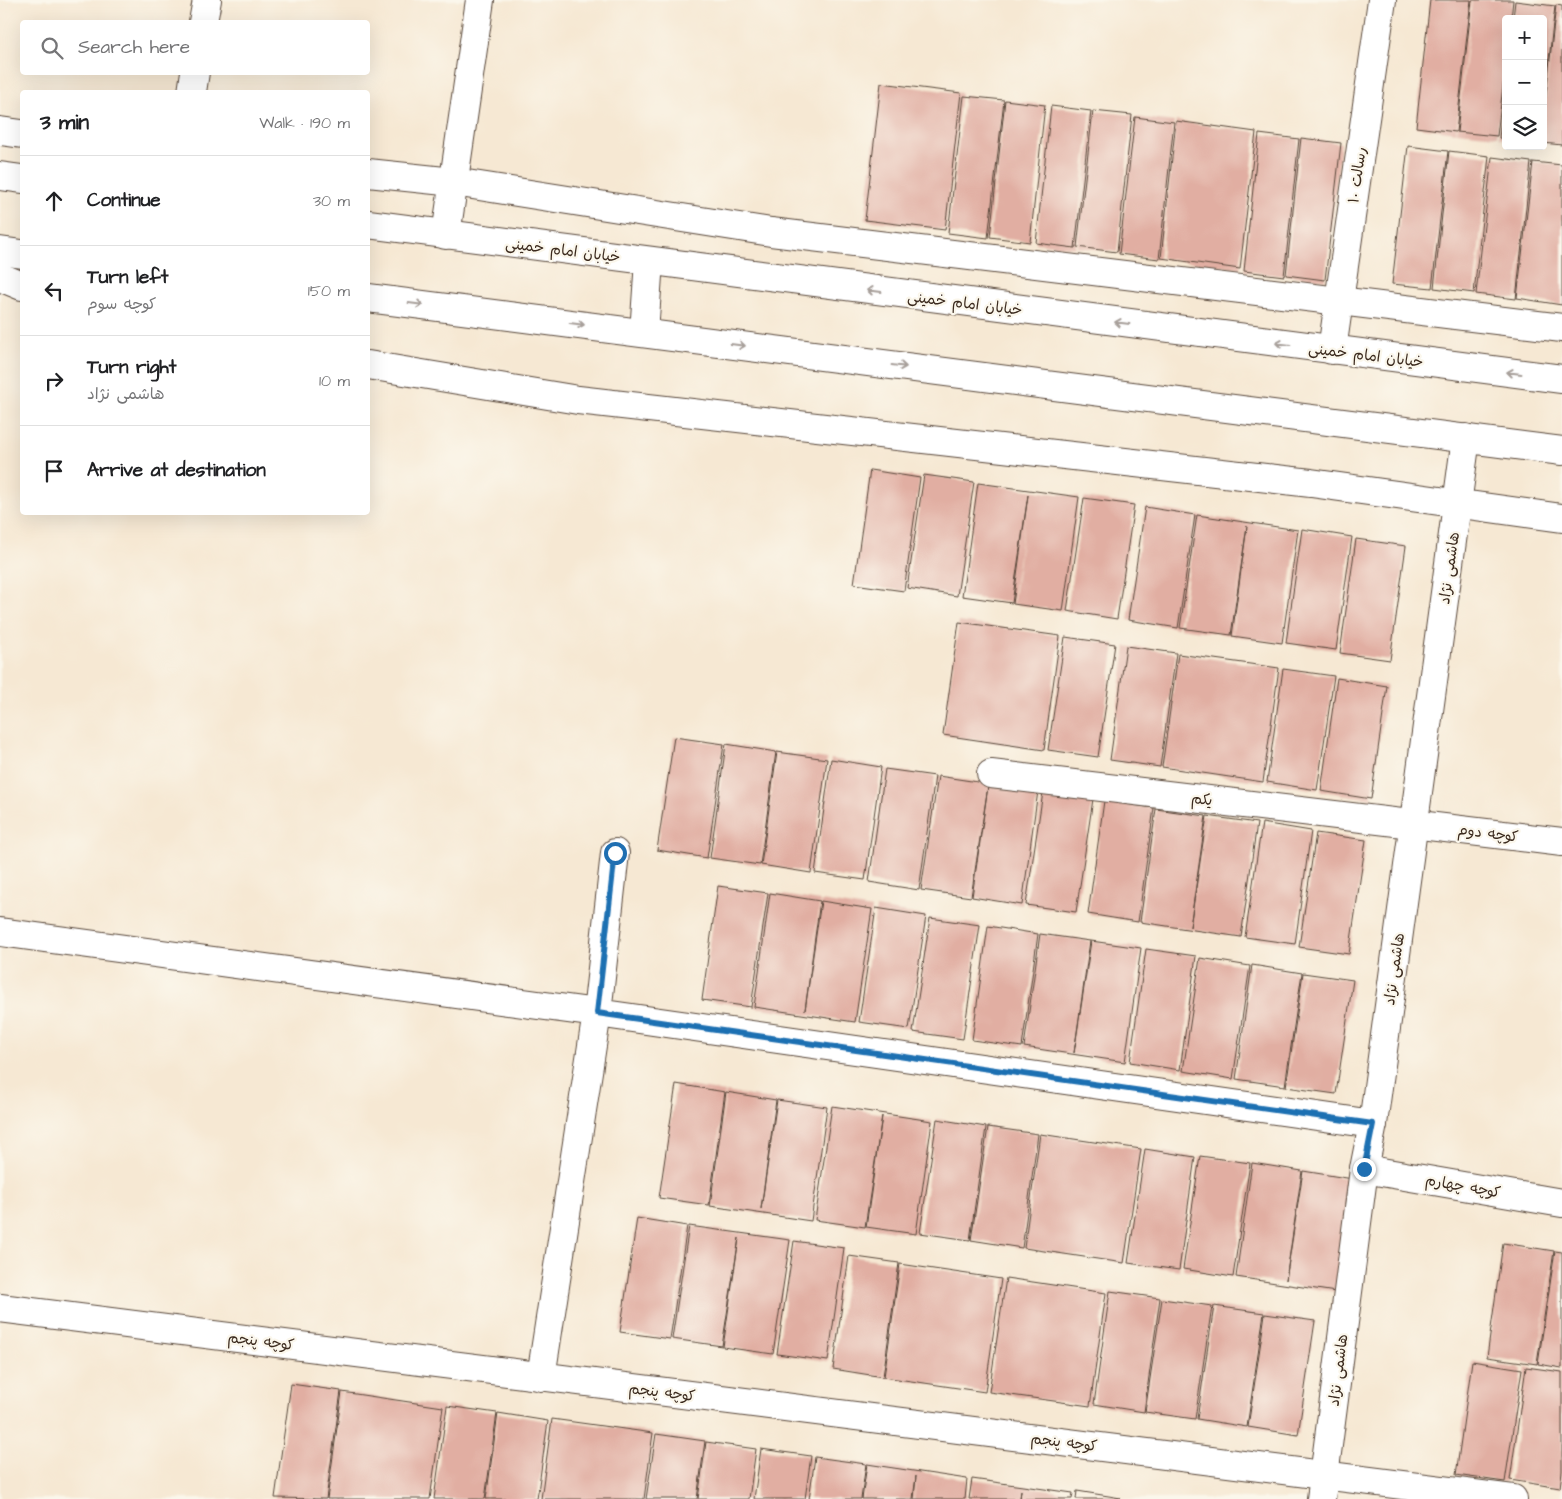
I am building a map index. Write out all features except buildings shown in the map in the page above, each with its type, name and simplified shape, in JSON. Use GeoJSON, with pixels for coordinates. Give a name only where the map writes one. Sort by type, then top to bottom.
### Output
{"type":"FeatureCollection","features":[{"type":"Feature","properties":{"kind":"street"},"geometry":{"type":"LineString","coordinates":[[203,20],[207,0]]}},
{"type":"Feature","properties":{"kind":"street"},"geometry":{"type":"LineString","coordinates":[[446,235],[480,0]]}},
{"type":"Feature","properties":{"kind":"street","name":"رسالت ۱۰"},"geometry":{"type":"LineString","coordinates":[[1332,350],[1382,0]]}},
{"type":"Feature","properties":{"kind":"street"},"geometry":{"type":"LineString","coordinates":[[192,90],[195,75]]}},
{"type":"Feature","properties":{"kind":"street"},"geometry":{"type":"LineString","coordinates":[[0,131],[20,134]]}},
{"type":"Feature","properties":{"kind":"street"},"geometry":{"type":"LineString","coordinates":[[370,173],[454,182],[772,232],[1562,328]]}},
{"type":"Feature","properties":{"kind":"street"},"geometry":{"type":"LineString","coordinates":[[0,176],[20,179]]}},
{"type":"Feature","properties":{"kind":"street","name":"خیابان امام خمینی"},"geometry":{"type":"LineString","coordinates":[[370,224],[1562,380]]}},
{"type":"Feature","properties":{"kind":"street"},"geometry":{"type":"LineString","coordinates":[[0,251],[20,254]]}},
{"type":"Feature","properties":{"kind":"street"},"geometry":{"type":"LineString","coordinates":[[644,333],[649,262]]}},
{"type":"Feature","properties":{"kind":"street"},"geometry":{"type":"LineString","coordinates":[[0,277],[20,285]]}},
{"type":"Feature","properties":{"kind":"street"},"geometry":{"type":"LineString","coordinates":[[370,298],[1562,451]]}},
{"type":"Feature","properties":{"kind":"street"},"geometry":{"type":"LineString","coordinates":[[370,365],[578,400],[1311,483],[1562,518]]}},
{"type":"Feature","properties":{"kind":"street","name":"هاشمی نژاد"},"geometry":{"type":"LineString","coordinates":[[1323,1487],[1364,1169],[1373,1124],[1466,438]]}},
{"type":"Feature","properties":{"kind":"street","name":"یکم"},"geometry":{"type":"LineString","coordinates":[[991,774],[1414,825]]}},
{"type":"Feature","properties":{"kind":"street","name":"کوچه دوم"},"geometry":{"type":"LineString","coordinates":[[1414,825],[1562,842]]}},
{"type":"Feature","properties":{"kind":"street"},"geometry":{"type":"LineString","coordinates":[[541,1377],[597,1013],[615,853]]}},
{"type":"Feature","properties":{"kind":"street"},"geometry":{"type":"LineString","coordinates":[[0,932],[597,1013],[1373,1124]]}},
{"type":"Feature","properties":{"kind":"street","name":"کوچه چهارم"},"geometry":{"type":"LineString","coordinates":[[1364,1169],[1562,1203]]}},
{"type":"Feature","properties":{"kind":"street","name":"کوچه پنجم"},"geometry":{"type":"LineString","coordinates":[[0,1308],[541,1377],[1323,1487],[1513,1499]]}},
{"type":"Feature","properties":{"kind":"route"},"geometry":{"type":"LineString","coordinates":[[615,853],[597,1013],[1373,1124],[1364,1169]]}}]}
